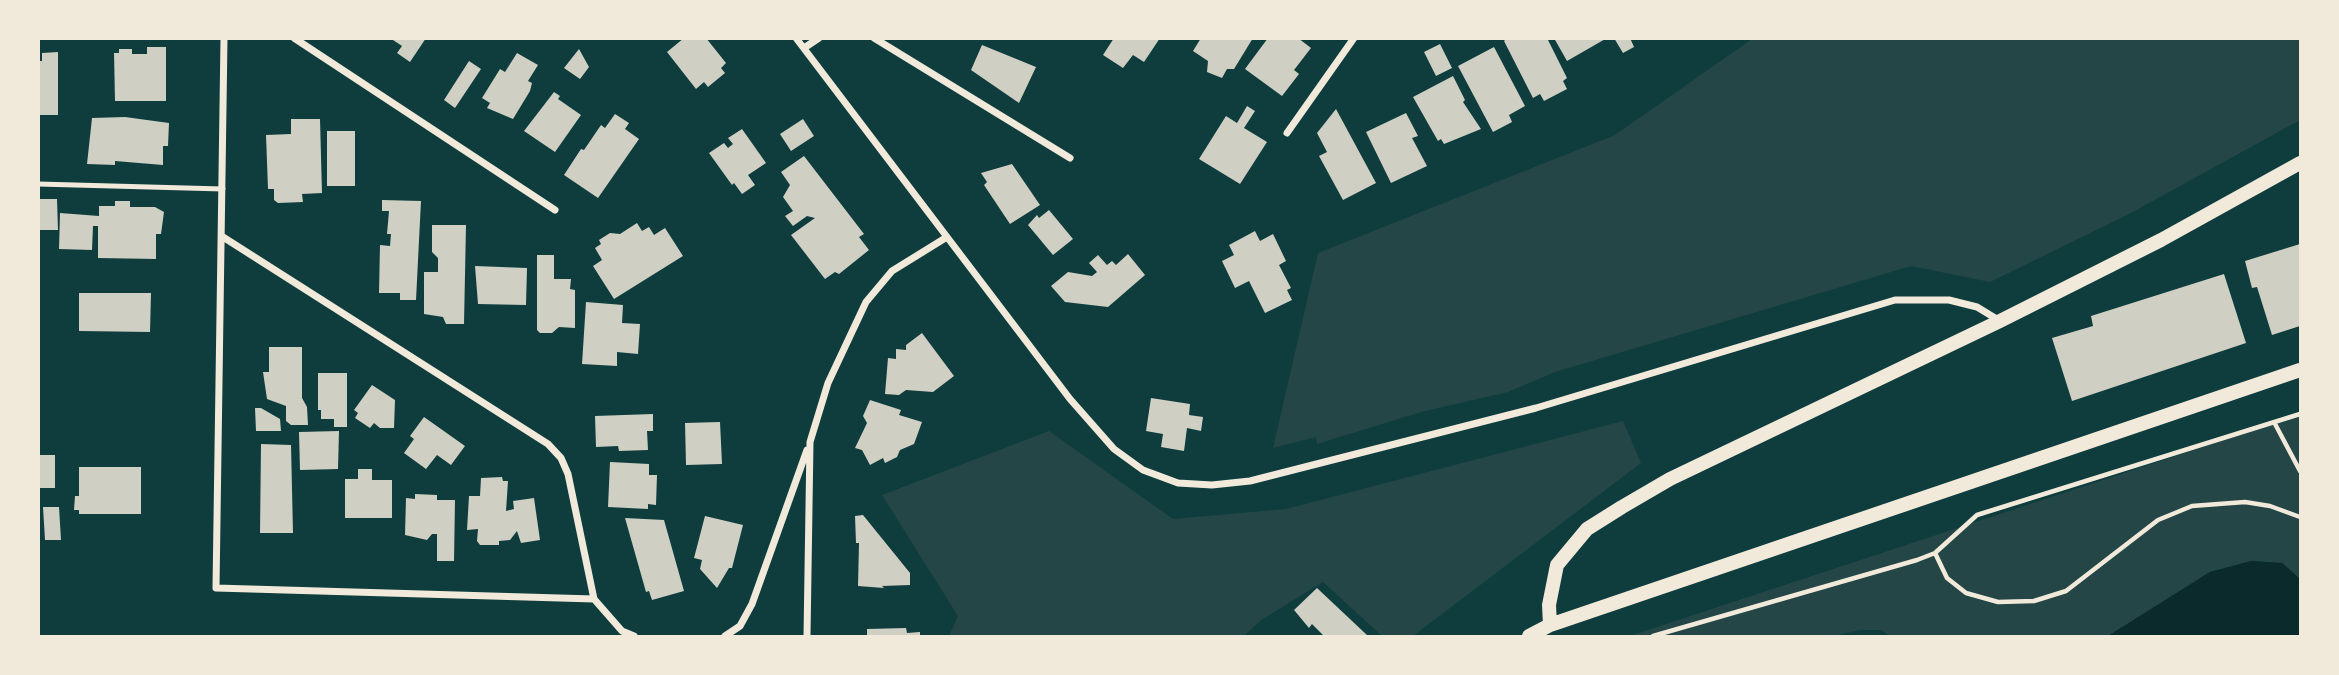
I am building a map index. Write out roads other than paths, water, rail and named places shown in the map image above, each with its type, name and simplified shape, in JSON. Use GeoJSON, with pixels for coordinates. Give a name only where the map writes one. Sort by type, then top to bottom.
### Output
{"type":"FeatureCollection","features":[{"type":"Feature","properties":{"kind":"main road"},"geometry":{"type":"LineString","coordinates":[[1550,625],[1549,606],[1557,565],[1587,529],[1670,479],[2000,321],[2161,240],[2301,163]]}},
{"type":"Feature","properties":{"kind":"main road"},"geometry":{"type":"LineString","coordinates":[[1529,636],[1550,625],[2301,370]]}},
{"type":"Feature","properties":{"kind":"street"},"geometry":{"type":"LineString","coordinates":[[224,38],[216,588],[594,599]]}},
{"type":"Feature","properties":{"kind":"street"},"geometry":{"type":"LineString","coordinates":[[294,38],[555,210]]}},
{"type":"Feature","properties":{"kind":"street"},"geometry":{"type":"LineString","coordinates":[[796,38],[1070,399],[1114,449],[1143,470],[1178,483],[1212,485],[1250,481],[1510,415],[1895,300],[1949,300],[1977,307],[2000,321]]}},
{"type":"Feature","properties":{"kind":"street"},"geometry":{"type":"LineString","coordinates":[[804,48],[819,38]]}},
{"type":"Feature","properties":{"kind":"street"},"geometry":{"type":"LineString","coordinates":[[874,38],[1070,158]]}},
{"type":"Feature","properties":{"kind":"street"},"geometry":{"type":"LineString","coordinates":[[1287,133],[1354,38]]}},
{"type":"Feature","properties":{"kind":"street"},"geometry":{"type":"LineString","coordinates":[[223,237],[548,444],[561,458],[568,474],[594,599],[622,631],[634,636]]}},
{"type":"Feature","properties":{"kind":"street"},"geometry":{"type":"LineString","coordinates":[[725,636],[740,625],[752,604],[810,442],[828,383],[866,302],[892,271],[947,237]]}},
{"type":"Feature","properties":{"kind":"street"},"geometry":{"type":"LineString","coordinates":[[807,636],[810,442]]}},
{"type":"Feature","properties":{"kind":"lane"},"geometry":{"type":"LineString","coordinates":[[38,184],[223,189]]}}]}
